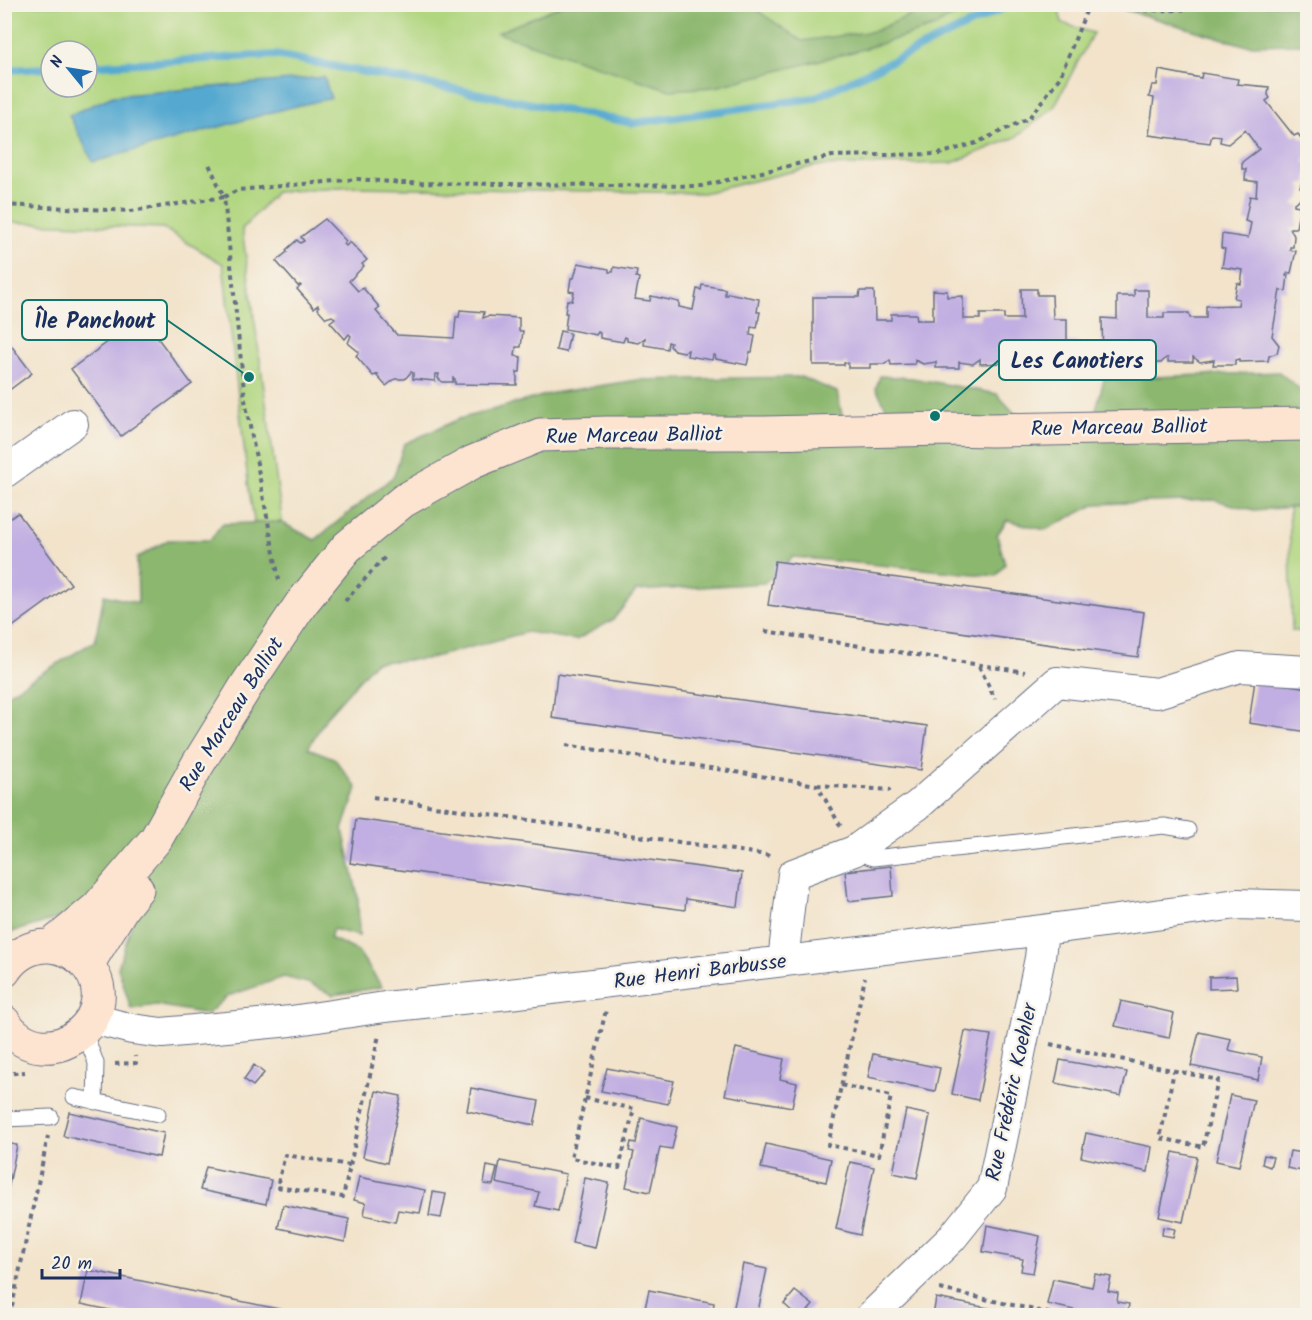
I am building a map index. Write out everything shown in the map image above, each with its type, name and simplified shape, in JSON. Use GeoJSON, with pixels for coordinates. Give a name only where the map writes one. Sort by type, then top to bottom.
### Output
{"type":"FeatureCollection","features":[{"type":"Feature","properties":{"kind":"street","name":"Rue Marceau Balliot"},"geometry":{"type":"LineString","coordinates":[[51,946],[97,908],[156,839],[198,764],[248,683],[301,604],[347,547],[403,501],[473,462],[540,435],[992,430],[1308,423]]}},
{"type":"Feature","properties":{"kind":"street"},"geometry":{"type":"LineString","coordinates":[[4,473],[73,424]]}},
{"type":"Feature","properties":{"kind":"street","name":"Rue Marceau Balliot"},"geometry":{"type":"LineString","coordinates":[[87,965],[122,908],[166,849],[312,616],[350,571],[410,517],[546,450],[611,446],[1308,440]]}},
{"type":"Feature","properties":{"kind":"street"},"geometry":{"type":"LineString","coordinates":[[783,961],[794,874],[854,851],[918,805],[1057,682],[1157,693],[1240,667],[1308,671]]}},
{"type":"Feature","properties":{"kind":"street","name":"Rue Henri Barbusse"},"geometry":{"type":"LineString","coordinates":[[88,1025],[162,1033],[291,1021],[385,1007],[871,951],[1237,904],[1308,906]]}},
{"type":"Feature","properties":{"kind":"street","name":"Rue Frédéric Koehler"},"geometry":{"type":"LineString","coordinates":[[872,1316],[951,1239],[992,1188],[1040,958],[1043,930]]}},
{"type":"Feature","properties":{"kind":"street"},"geometry":{"type":"LineString","coordinates":[[4,971],[9,963],[21,953],[36,947],[51,946],[65,949],[78,956],[94,977],[98,991],[97,1005],[88,1025],[71,1041],[55,1046],[38,1046],[23,1040],[6,1028]]}},
{"type":"Feature","properties":{"kind":"lane"},"geometry":{"type":"LineString","coordinates":[[854,851],[873,858],[1164,826],[1188,830]]}},
{"type":"Feature","properties":{"kind":"lane"},"geometry":{"type":"LineString","coordinates":[[88,1025],[96,1063],[94,1101]]}},
{"type":"Feature","properties":{"kind":"lane"},"geometry":{"type":"LineString","coordinates":[[74,1097],[158,1114]]}},
{"type":"Feature","properties":{"kind":"lane"},"geometry":{"type":"LineString","coordinates":[[4,1119],[51,1118]]}},
{"type":"Feature","properties":{"kind":"path"},"geometry":{"type":"LineString","coordinates":[[4,205],[131,211],[224,197],[238,190],[358,178],[402,183],[701,186],[832,156],[939,154],[976,143],[1029,118],[1060,77],[1090,4],[1111,9],[1205,9],[1221,4]]}},
{"type":"Feature","properties":{"kind":"path"},"geometry":{"type":"LineString","coordinates":[[208,162],[224,197],[245,400],[279,580]]}},
{"type":"Feature","properties":{"kind":"path"},"geometry":{"type":"LineString","coordinates":[[338,609],[392,549]]}},
{"type":"Feature","properties":{"kind":"path"},"geometry":{"type":"LineString","coordinates":[[765,631],[1036,674],[1057,682]]}},
{"type":"Feature","properties":{"kind":"path"},"geometry":{"type":"LineString","coordinates":[[978,665],[995,699],[1004,729]]}},
{"type":"Feature","properties":{"kind":"path"},"geometry":{"type":"LineString","coordinates":[[566,745],[817,785],[897,791],[918,805]]}},
{"type":"Feature","properties":{"kind":"path"},"geometry":{"type":"LineString","coordinates":[[817,785],[854,851]]}},
{"type":"Feature","properties":{"kind":"path"},"geometry":{"type":"LineString","coordinates":[[373,797],[766,855],[794,874]]}},
{"type":"Feature","properties":{"kind":"path"},"geometry":{"type":"LineString","coordinates":[[841,1085],[891,1096],[879,1155],[828,1144],[841,1085],[871,951]]}},
{"type":"Feature","properties":{"kind":"path"},"geometry":{"type":"LineString","coordinates":[[585,1098],[634,1109],[619,1168],[571,1158],[585,1098],[613,982]]}},
{"type":"Feature","properties":{"kind":"path"},"geometry":{"type":"LineString","coordinates":[[350,1165],[285,1155],[277,1187],[343,1197],[385,1007]]}},
{"type":"Feature","properties":{"kind":"path"},"geometry":{"type":"LineString","coordinates":[[96,1063],[121,1065],[136,1063],[132,1029]]}},
{"type":"Feature","properties":{"kind":"path"},"geometry":{"type":"LineString","coordinates":[[1023,1039],[1218,1080],[1203,1148],[1160,1138],[1174,1071]]}},
{"type":"Feature","properties":{"kind":"path"},"geometry":{"type":"LineString","coordinates":[[4,1074],[27,1072]]}},
{"type":"Feature","properties":{"kind":"path"},"geometry":{"type":"LineString","coordinates":[[10,1316],[51,1118]]}},
{"type":"Feature","properties":{"kind":"path"},"geometry":{"type":"LineString","coordinates":[[907,1281],[1058,1315]]}},
{"type":"Feature","properties":{"kind":"green space"},"geometry":{"type":"Polygon","coordinates":[[[748,4],[802,41],[875,31],[932,5],[972,5],[935,27],[860,50],[715,87],[670,90],[497,33],[562,5],[748,4]]]}},
{"type":"Feature","properties":{"kind":"green space"},"geometry":{"type":"Polygon","coordinates":[[[1062,4],[1059,10],[1062,23],[1093,33],[1054,107],[1016,137],[952,163],[815,166],[703,193],[357,187],[276,192],[242,229],[289,571],[266,594],[249,490],[223,264],[163,228],[5,222],[5,5],[1062,4]]]}},
{"type":"Feature","properties":{"kind":"green space"},"geometry":{"type":"Polygon","coordinates":[[[1109,5],[1307,5],[1307,44],[1244,45],[1109,5]]]}},
{"type":"Feature","properties":{"kind":"green space"},"geometry":{"type":"Polygon","coordinates":[[[1279,372],[1307,395],[1307,506],[1254,510],[1214,500],[1096,504],[1045,530],[1007,520],[997,535],[1005,564],[996,576],[793,557],[764,583],[636,591],[613,620],[576,640],[527,632],[427,659],[375,662],[327,716],[308,748],[334,758],[357,788],[343,830],[358,897],[359,936],[333,929],[330,938],[358,951],[382,987],[333,995],[308,983],[284,977],[228,996],[207,1014],[156,1005],[131,1009],[118,968],[137,907],[69,915],[5,934],[4,696],[95,641],[104,595],[138,603],[137,558],[168,540],[210,540],[222,524],[281,522],[315,540],[394,476],[404,444],[459,419],[553,393],[637,380],[801,377],[837,392],[843,420],[894,423],[876,388],[880,376],[912,378],[997,394],[1037,438],[1089,436],[1104,379],[1279,372]]]}},
{"type":"Feature","properties":{"kind":"green space"},"geometry":{"type":"Polygon","coordinates":[[[1289,499],[1307,499],[1307,631],[1292,631],[1289,499]]]}},
{"type":"Feature","properties":{"kind":"water"},"geometry":{"type":"Polygon","coordinates":[[[324,77],[331,98],[93,162],[69,115],[113,96],[324,77]]]}},
{"type":"Feature","properties":{"kind":"building"},"geometry":{"type":"Polygon","coordinates":[[[1159,70],[1201,78],[1202,73],[1238,79],[1237,84],[1269,87],[1270,98],[1266,101],[1294,136],[1298,134],[1301,138],[1308,139],[1308,151],[1304,163],[1308,163],[1306,184],[1301,184],[1300,188],[1303,188],[1301,198],[1294,203],[1300,206],[1296,228],[1290,228],[1294,236],[1293,247],[1290,247],[1290,250],[1296,251],[1291,273],[1287,273],[1286,276],[1288,276],[1286,291],[1280,290],[1272,336],[1279,345],[1277,353],[1269,356],[1268,361],[1239,362],[1239,359],[1235,360],[1235,365],[1213,365],[1214,360],[1200,362],[1193,357],[1193,362],[1168,362],[1168,358],[1161,363],[1149,363],[1146,360],[1146,366],[1122,366],[1122,361],[1118,361],[1117,364],[1103,362],[1102,318],[1117,319],[1117,296],[1134,296],[1134,290],[1148,290],[1148,318],[1164,318],[1164,313],[1189,313],[1190,318],[1206,318],[1206,306],[1238,305],[1239,299],[1234,298],[1237,283],[1241,284],[1243,270],[1222,267],[1225,249],[1221,248],[1222,234],[1248,238],[1251,223],[1245,221],[1250,196],[1256,197],[1257,182],[1245,180],[1246,169],[1242,169],[1242,162],[1259,149],[1245,130],[1228,144],[1220,142],[1221,136],[1212,135],[1210,143],[1149,135],[1154,98],[1149,97],[1152,85],[1157,85],[1159,70]]]}},
{"type":"Feature","properties":{"kind":"building"},"geometry":{"type":"Polygon","coordinates":[[[325,219],[346,241],[344,244],[346,246],[350,242],[367,260],[349,281],[358,291],[363,288],[380,308],[376,311],[397,335],[454,338],[456,317],[459,317],[460,310],[484,312],[483,318],[488,316],[519,318],[519,331],[523,331],[521,347],[516,347],[515,356],[521,357],[520,372],[517,372],[517,385],[455,384],[453,378],[453,382],[442,382],[438,378],[439,374],[436,374],[435,381],[413,379],[411,372],[405,379],[395,379],[386,386],[377,376],[379,374],[373,376],[356,356],[359,352],[348,343],[351,336],[349,334],[345,339],[330,322],[335,318],[332,316],[326,318],[318,309],[318,305],[314,308],[297,289],[301,286],[298,286],[276,261],[297,240],[300,243],[304,241],[301,237],[325,219]]]}},
{"type":"Feature","properties":{"kind":"building"},"geometry":{"type":"Polygon","coordinates":[[[578,263],[609,269],[609,272],[613,272],[614,267],[637,271],[636,277],[639,278],[635,299],[650,301],[651,296],[679,302],[679,307],[693,310],[697,289],[701,290],[702,285],[725,289],[725,295],[728,293],[759,299],[757,312],[760,312],[757,328],[751,327],[750,335],[755,336],[747,365],[716,359],[715,355],[712,360],[687,356],[688,350],[684,352],[674,350],[668,342],[667,349],[644,345],[645,338],[638,343],[627,341],[625,337],[623,342],[600,338],[598,332],[596,335],[565,329],[567,300],[572,301],[574,292],[569,291],[571,278],[574,278],[578,263]]]}},
{"type":"Feature","properties":{"kind":"building"},"geometry":{"type":"Polygon","coordinates":[[[1021,289],[1037,289],[1037,295],[1052,295],[1053,319],[1067,319],[1067,342],[1078,342],[1078,361],[1049,362],[1050,367],[1024,367],[1024,361],[1011,363],[1007,359],[1004,363],[980,364],[980,359],[973,364],[959,362],[959,368],[936,368],[936,362],[923,364],[915,360],[915,364],[891,365],[890,360],[885,364],[870,364],[870,368],[848,368],[848,363],[813,365],[813,297],[859,297],[860,291],[874,291],[875,320],[891,320],[891,314],[916,314],[917,320],[933,320],[933,290],[947,291],[947,297],[963,296],[963,319],[980,319],[980,314],[1004,314],[1004,319],[1022,319],[1021,289]]]}},
{"type":"Feature","properties":{"kind":"building"},"geometry":{"type":"Polygon","coordinates":[[[142,317],[192,384],[121,436],[71,369],[142,317]]]}},
{"type":"Feature","properties":{"kind":"building"},"geometry":{"type":"Polygon","coordinates":[[[560,331],[570,333],[566,352],[556,350],[560,331]]]}},
{"type":"Feature","properties":{"kind":"building"},"geometry":{"type":"Polygon","coordinates":[[[4,336],[32,373],[4,394],[4,336]]]}},
{"type":"Feature","properties":{"kind":"building"},"geometry":{"type":"Polygon","coordinates":[[[18,513],[71,584],[4,633],[4,523],[18,513]]]}},
{"type":"Feature","properties":{"kind":"building"},"geometry":{"type":"Polygon","coordinates":[[[775,561],[1144,612],[1138,657],[768,605],[775,561]]]}},
{"type":"Feature","properties":{"kind":"building"},"geometry":{"type":"Polygon","coordinates":[[[557,674],[927,726],[921,770],[552,718],[557,674]]]}},
{"type":"Feature","properties":{"kind":"building"},"geometry":{"type":"Polygon","coordinates":[[[1255,680],[1308,688],[1308,732],[1249,723],[1255,680]]]}},
{"type":"Feature","properties":{"kind":"building"},"geometry":{"type":"Polygon","coordinates":[[[356,819],[742,873],[738,907],[686,899],[685,910],[350,863],[356,819]]]}},
{"type":"Feature","properties":{"kind":"building"},"geometry":{"type":"Polygon","coordinates":[[[891,866],[893,896],[848,901],[845,871],[891,866]]]}},
{"type":"Feature","properties":{"kind":"building"},"geometry":{"type":"Polygon","coordinates":[[[1236,976],[1237,988],[1209,989],[1209,977],[1236,976]]]}},
{"type":"Feature","properties":{"kind":"building"},"geometry":{"type":"Polygon","coordinates":[[[1121,1001],[1174,1013],[1169,1038],[1115,1026],[1121,1001]]]}},
{"type":"Feature","properties":{"kind":"building"},"geometry":{"type":"Polygon","coordinates":[[[965,1031],[991,1035],[978,1100],[952,1094],[965,1031]]]}},
{"type":"Feature","properties":{"kind":"building"},"geometry":{"type":"Polygon","coordinates":[[[1199,1032],[1231,1039],[1228,1050],[1262,1057],[1258,1080],[1191,1066],[1199,1032]]]}},
{"type":"Feature","properties":{"kind":"building"},"geometry":{"type":"Polygon","coordinates":[[[736,1048],[784,1059],[780,1079],[797,1083],[792,1107],[725,1095],[736,1048]]]}},
{"type":"Feature","properties":{"kind":"building"},"geometry":{"type":"Polygon","coordinates":[[[873,1054],[940,1068],[935,1091],[868,1077],[873,1054]]]}},
{"type":"Feature","properties":{"kind":"building"},"geometry":{"type":"Polygon","coordinates":[[[1060,1060],[1127,1072],[1121,1096],[1055,1083],[1060,1060]]]}},
{"type":"Feature","properties":{"kind":"building"},"geometry":{"type":"Polygon","coordinates":[[[254,1065],[264,1073],[253,1086],[244,1079],[254,1065]]]}},
{"type":"Feature","properties":{"kind":"building"},"geometry":{"type":"Polygon","coordinates":[[[607,1068],[674,1081],[668,1104],[601,1091],[607,1068]]]}},
{"type":"Feature","properties":{"kind":"building"},"geometry":{"type":"Polygon","coordinates":[[[471,1088],[539,1101],[534,1125],[467,1111],[471,1088]]]}},
{"type":"Feature","properties":{"kind":"building"},"geometry":{"type":"Polygon","coordinates":[[[376,1091],[401,1096],[387,1163],[363,1157],[376,1091]]]}},
{"type":"Feature","properties":{"kind":"building"},"geometry":{"type":"Polygon","coordinates":[[[1230,1095],[1254,1100],[1239,1166],[1216,1161],[1230,1095]]]}},
{"type":"Feature","properties":{"kind":"building"},"geometry":{"type":"Polygon","coordinates":[[[906,1110],[930,1115],[917,1178],[893,1173],[906,1110]]]}},
{"type":"Feature","properties":{"kind":"building"},"geometry":{"type":"Polygon","coordinates":[[[69,1112],[164,1133],[159,1157],[63,1136],[69,1112]]]}},
{"type":"Feature","properties":{"kind":"building"},"geometry":{"type":"Polygon","coordinates":[[[641,1118],[677,1127],[672,1149],[660,1147],[650,1192],[626,1187],[634,1152],[629,1151],[631,1142],[636,1143],[641,1118]]]}},
{"type":"Feature","properties":{"kind":"building"},"geometry":{"type":"Polygon","coordinates":[[[1086,1133],[1152,1147],[1148,1172],[1081,1157],[1086,1133]]]}},
{"type":"Feature","properties":{"kind":"building"},"geometry":{"type":"Polygon","coordinates":[[[4,1143],[17,1145],[6,1200],[4,1200],[4,1143]]]}},
{"type":"Feature","properties":{"kind":"building"},"geometry":{"type":"Polygon","coordinates":[[[766,1144],[831,1159],[826,1182],[761,1168],[766,1144]]]}},
{"type":"Feature","properties":{"kind":"building"},"geometry":{"type":"Polygon","coordinates":[[[1290,1151],[1308,1154],[1307,1172],[1287,1168],[1290,1151]]]}},
{"type":"Feature","properties":{"kind":"building"},"geometry":{"type":"Polygon","coordinates":[[[1173,1152],[1197,1157],[1183,1222],[1159,1217],[1173,1152]]]}},
{"type":"Feature","properties":{"kind":"building"},"geometry":{"type":"Polygon","coordinates":[[[1264,1155],[1273,1157],[1270,1167],[1262,1164],[1264,1155]]]}},
{"type":"Feature","properties":{"kind":"building"},"geometry":{"type":"Polygon","coordinates":[[[500,1161],[566,1174],[558,1211],[535,1206],[539,1192],[496,1183],[500,1161]]]}},
{"type":"Feature","properties":{"kind":"building"},"geometry":{"type":"Polygon","coordinates":[[[850,1162],[874,1167],[860,1235],[836,1229],[850,1162]]]}},
{"type":"Feature","properties":{"kind":"building"},"geometry":{"type":"Polygon","coordinates":[[[487,1166],[497,1168],[493,1185],[484,1184],[487,1166]]]}},
{"type":"Feature","properties":{"kind":"building"},"geometry":{"type":"Polygon","coordinates":[[[206,1167],[271,1180],[266,1204],[200,1190],[206,1167]]]}},
{"type":"Feature","properties":{"kind":"building"},"geometry":{"type":"Polygon","coordinates":[[[359,1177],[425,1190],[420,1213],[398,1210],[395,1222],[364,1215],[366,1203],[354,1200],[359,1177]]]}},
{"type":"Feature","properties":{"kind":"building"},"geometry":{"type":"Polygon","coordinates":[[[585,1178],[609,1183],[595,1248],[572,1243],[585,1178]]]}},
{"type":"Feature","properties":{"kind":"building"},"geometry":{"type":"Polygon","coordinates":[[[433,1192],[446,1194],[441,1218],[429,1216],[433,1192]]]}},
{"type":"Feature","properties":{"kind":"building"},"geometry":{"type":"Polygon","coordinates":[[[283,1205],[349,1219],[345,1242],[278,1228],[283,1205]]]}},
{"type":"Feature","properties":{"kind":"building"},"geometry":{"type":"Polygon","coordinates":[[[987,1225],[1040,1236],[1033,1273],[1021,1271],[1023,1259],[983,1252],[987,1225]]]}},
{"type":"Feature","properties":{"kind":"building"},"geometry":{"type":"Polygon","coordinates":[[[1163,1227],[1175,1229],[1173,1237],[1162,1235],[1163,1227]]]}},
{"type":"Feature","properties":{"kind":"building"},"geometry":{"type":"Polygon","coordinates":[[[743,1264],[767,1269],[757,1316],[732,1316],[743,1264]]]}},
{"type":"Feature","properties":{"kind":"building"},"geometry":{"type":"Polygon","coordinates":[[[88,1270],[303,1314],[303,1316],[138,1316],[81,1304],[88,1270]]]}},
{"type":"Feature","properties":{"kind":"building"},"geometry":{"type":"Polygon","coordinates":[[[1095,1274],[1111,1277],[1108,1291],[1118,1293],[1117,1302],[1129,1304],[1127,1316],[1101,1316],[1047,1304],[1053,1279],[1092,1287],[1095,1274]]]}},
{"type":"Feature","properties":{"kind":"building"},"geometry":{"type":"Polygon","coordinates":[[[649,1290],[714,1303],[712,1316],[656,1316],[644,1313],[649,1290]]]}},
{"type":"Feature","properties":{"kind":"building"},"geometry":{"type":"Polygon","coordinates":[[[795,1291],[813,1305],[804,1316],[797,1316],[784,1304],[795,1291]]]}},
{"type":"Feature","properties":{"kind":"building"},"geometry":{"type":"Polygon","coordinates":[[[936,1298],[1009,1312],[1009,1316],[933,1316],[936,1298]]]}},
{"type":"Feature","properties":{"kind":"waterway"},"geometry":{"type":"LineString","coordinates":[[99,65],[275,55],[633,123],[814,98],[1012,4]]}},
{"type":"Feature","properties":{"kind":"waterway"},"geometry":{"type":"LineString","coordinates":[[4,70],[39,69]]}},
{"type":"Feature","properties":{"kind":"place","name":"Île Panchout"},"geometry":{"type":"Point","coordinates":[249,377]}},
{"type":"Feature","properties":{"kind":"place","name":"Les Canotiers"},"geometry":{"type":"Point","coordinates":[935,416]}}]}
